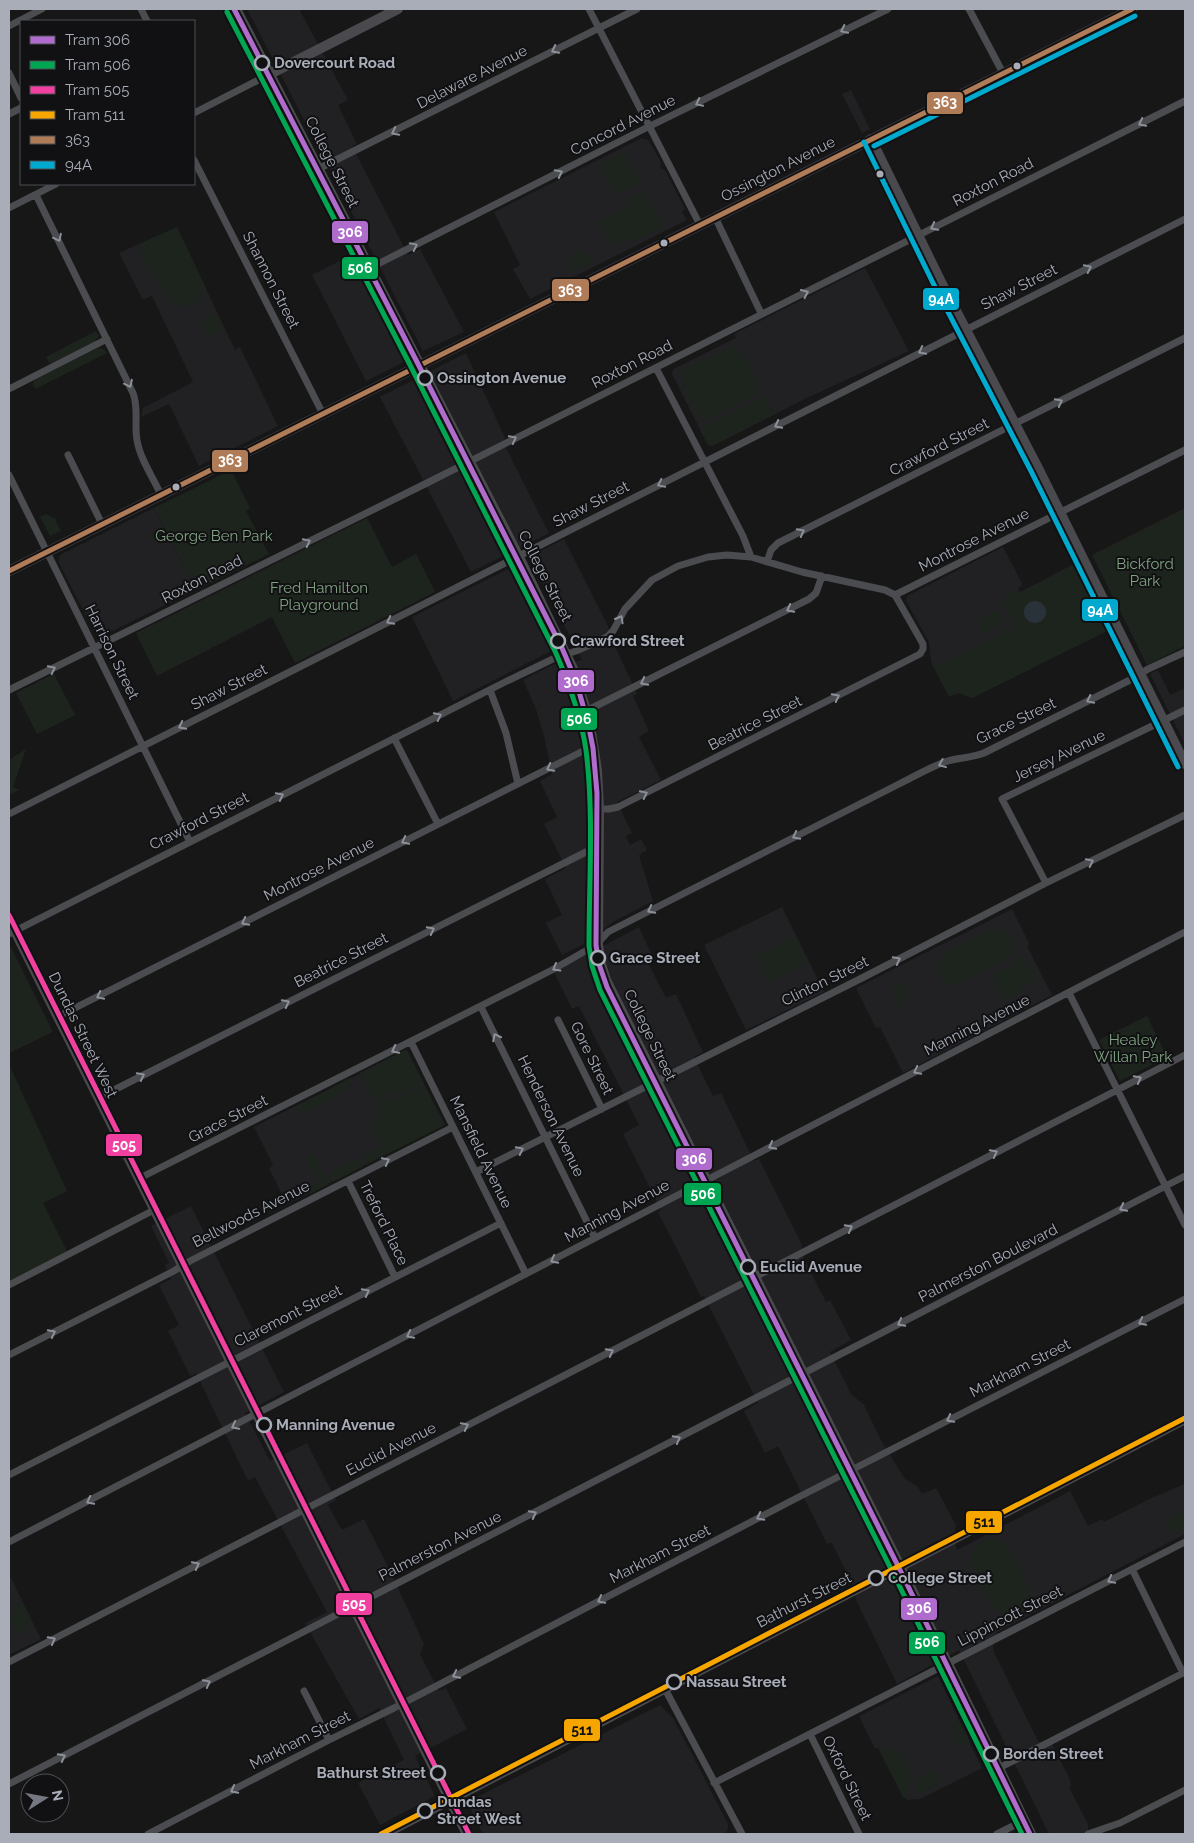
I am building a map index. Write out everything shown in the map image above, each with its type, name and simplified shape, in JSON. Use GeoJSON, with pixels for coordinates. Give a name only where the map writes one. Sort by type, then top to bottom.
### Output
{"type":"FeatureCollection","features":[{"type":"Feature","properties":{"kind":"main road","name":"College Street"},"geometry":{"type":"LineString","coordinates":[[236,9],[567,654],[586,711],[594,747],[598,780],[598,944],[600,960],[606,980],[852,1470],[1031,1834]]}},
{"type":"Feature","properties":{"kind":"main road"},"geometry":{"type":"LineString","coordinates":[[270,74],[398,9]]}},
{"type":"Feature","properties":{"kind":"main road","name":"Ossington Avenue"},"geometry":{"type":"LineString","coordinates":[[9,571],[1132,9]]}},
{"type":"Feature","properties":{"kind":"main road"},"geometry":{"type":"LineString","coordinates":[[871,139],[1185,764]]}},
{"type":"Feature","properties":{"kind":"main road","name":"Dundas Street West"},"geometry":{"type":"LineString","coordinates":[[9,919],[12,933],[98,1098],[467,1834]]}},
{"type":"Feature","properties":{"kind":"main road","name":"Bathurst Street"},"geometry":{"type":"LineString","coordinates":[[384,1834],[1185,1420]]}},
{"type":"Feature","properties":{"kind":"street"},"geometry":{"type":"LineString","coordinates":[[21,20],[42,9]]}},
{"type":"Feature","properties":{"kind":"street"},"geometry":{"type":"LineString","coordinates":[[589,9],[700,225]]}},
{"type":"Feature","properties":{"kind":"street","name":"Delaware Avenue"},"geometry":{"type":"LineString","coordinates":[[318,169],[636,9]]}},
{"type":"Feature","properties":{"kind":"street","name":"Concord Avenue"},"geometry":{"type":"LineString","coordinates":[[370,268],[888,9]]}},
{"type":"Feature","properties":{"kind":"street"},"geometry":{"type":"LineString","coordinates":[[969,9],[1003,74]]}},
{"type":"Feature","properties":{"kind":"street"},"geometry":{"type":"LineString","coordinates":[[9,73],[20,96]]}},
{"type":"Feature","properties":{"kind":"street"},"geometry":{"type":"LineString","coordinates":[[195,112],[270,74]]}},
{"type":"Feature","properties":{"kind":"street","name":"Roxton Road"},"geometry":{"type":"LineString","coordinates":[[9,690],[656,368],[1185,101]]}},
{"type":"Feature","properties":{"kind":"street","name":"Shannon Street"},"geometry":{"type":"LineString","coordinates":[[195,162],[323,414]]}},
{"type":"Feature","properties":{"kind":"street"},"geometry":{"type":"LineString","coordinates":[[9,208],[54,185]]}},
{"type":"Feature","properties":{"kind":"street"},"geometry":{"type":"LineString","coordinates":[[36,194],[135,398],[137,444],[160,495]]}},
{"type":"Feature","properties":{"kind":"street"},"geometry":{"type":"LineString","coordinates":[[715,217],[761,314]]}},
{"type":"Feature","properties":{"kind":"street","name":"Shaw Street"},"geometry":{"type":"LineString","coordinates":[[9,814],[106,767],[143,745],[1185,219]]}},
{"type":"Feature","properties":{"kind":"street","name":"Crawford Street"},"geometry":{"type":"LineString","coordinates":[[767,562],[771,550],[778,543],[1185,338]]}},
{"type":"Feature","properties":{"kind":"street"},"geometry":{"type":"LineString","coordinates":[[9,389],[107,339]]}},
{"type":"Feature","properties":{"kind":"street"},"geometry":{"type":"LineString","coordinates":[[656,368],[752,557]]}},
{"type":"Feature","properties":{"kind":"street","name":"Montrose Avenue"},"geometry":{"type":"LineString","coordinates":[[895,595],[1185,450]]}},
{"type":"Feature","properties":{"kind":"street"},"geometry":{"type":"LineString","coordinates":[[68,455],[102,524]]}},
{"type":"Feature","properties":{"kind":"street","name":"Harrison Street"},"geometry":{"type":"LineString","coordinates":[[9,475],[190,842]]}},
{"type":"Feature","properties":{"kind":"street","name":"Crawford Street"},"geometry":{"type":"LineString","coordinates":[[12,933],[490,690],[557,657],[607,637],[613,631],[625,609],[652,580],[684,564],[708,557],[728,555],[752,557],[822,576]]}},
{"type":"Feature","properties":{"kind":"street"},"geometry":{"type":"LineString","coordinates":[[586,711],[809,599],[816,593],[822,576],[885,590],[895,595]]}},
{"type":"Feature","properties":{"kind":"street","name":"Beatrice Street"},"geometry":{"type":"LineString","coordinates":[[599,808],[609,809],[618,807],[920,654],[923,644],[895,595]]}},
{"type":"Feature","properties":{"kind":"street","name":"Grace Street"},"geometry":{"type":"LineString","coordinates":[[138,1179],[552,970],[598,944],[608,932],[941,763],[971,758],[1185,652]]}},
{"type":"Feature","properties":{"kind":"street"},"geometry":{"type":"LineString","coordinates":[[490,690],[506,733],[518,784]]}},
{"type":"Feature","properties":{"kind":"street","name":"Jersey Avenue"},"geometry":{"type":"LineString","coordinates":[[1046,883],[1002,800],[1185,710]]}},
{"type":"Feature","properties":{"kind":"street"},"geometry":{"type":"LineString","coordinates":[[394,738],[438,824]]}},
{"type":"Feature","properties":{"kind":"street","name":"Montrose Avenue"},"geometry":{"type":"LineString","coordinates":[[57,1017],[594,747]]}},
{"type":"Feature","properties":{"kind":"street","name":"Clinton Street"},"geometry":{"type":"LineString","coordinates":[[476,1172],[1046,883],[1185,815]]}},
{"type":"Feature","properties":{"kind":"street","name":"Beatrice Street"},"geometry":{"type":"LineString","coordinates":[[98,1098],[586,852],[598,851]]}},
{"type":"Feature","properties":{"kind":"street","name":"Manning Avenue"},"geometry":{"type":"LineString","coordinates":[[9,1542],[1185,932]]}},
{"type":"Feature","properties":{"kind":"street"},"geometry":{"type":"LineString","coordinates":[[1069,993],[1185,1225]]}},
{"type":"Feature","properties":{"kind":"street","name":"Henderson Avenue"},"geometry":{"type":"LineString","coordinates":[[481,1006],[595,1238]]}},
{"type":"Feature","properties":{"kind":"street","name":"Gore Street"},"geometry":{"type":"LineString","coordinates":[[558,1020],[602,1109]]}},
{"type":"Feature","properties":{"kind":"street","name":"Mansfield Avenue"},"geometry":{"type":"LineString","coordinates":[[410,1042],[526,1274]]}},
{"type":"Feature","properties":{"kind":"street","name":"Euclid Avenue"},"geometry":{"type":"LineString","coordinates":[[9,1662],[1185,1055]]}},
{"type":"Feature","properties":{"kind":"street","name":"Bellwoods Avenue"},"geometry":{"type":"LineString","coordinates":[[9,1355],[453,1127]]}},
{"type":"Feature","properties":{"kind":"street","name":"Palmerston Boulevard"},"geometry":{"type":"LineString","coordinates":[[803,1374],[1185,1176]]}},
{"type":"Feature","properties":{"kind":"street","name":"Treford Place"},"geometry":{"type":"LineString","coordinates":[[348,1180],[395,1277]]}},
{"type":"Feature","properties":{"kind":"street"},"geometry":{"type":"LineString","coordinates":[[9,1285],[154,1210]]}},
{"type":"Feature","properties":{"kind":"street","name":"Claremont Street"},"geometry":{"type":"LineString","coordinates":[[9,1475],[501,1223]]}},
{"type":"Feature","properties":{"kind":"street","name":"Markham Street"},"geometry":{"type":"LineString","coordinates":[[148,1834],[1185,1299]]}},
{"type":"Feature","properties":{"kind":"street","name":"Palmerston Avenue"},"geometry":{"type":"LineString","coordinates":[[9,1784],[803,1374]]}},
{"type":"Feature","properties":{"kind":"street","name":"Lippincott Street"},"geometry":{"type":"LineString","coordinates":[[714,1783],[1185,1542]]}},
{"type":"Feature","properties":{"kind":"street"},"geometry":{"type":"LineString","coordinates":[[999,1768],[1184,1673],[1132,1569]]}},
{"type":"Feature","properties":{"kind":"street"},"geometry":{"type":"LineString","coordinates":[[665,1689],[741,1834]]}},
{"type":"Feature","properties":{"kind":"street"},"geometry":{"type":"LineString","coordinates":[[304,1691],[329,1740]]}},
{"type":"Feature","properties":{"kind":"street","name":"Oxford Street"},"geometry":{"type":"LineString","coordinates":[[810,1734],[859,1834]]}},
{"type":"Feature","properties":{"kind":"street"},"geometry":{"type":"LineString","coordinates":[[1090,1833],[1120,1823],[1185,1790]]}},
{"type":"Feature","properties":{"kind":"street"},"geometry":{"type":"LineString","coordinates":[[997,1834],[1025,1820]]}},
{"type":"Feature","properties":{"kind":"shaded area"},"geometry":{"type":"Polygon","coordinates":[[[247,9],[299,9],[348,100],[338,105],[357,144],[352,146],[408,255],[420,249],[464,332],[423,351],[247,9]]]}},
{"type":"Feature","properties":{"kind":"shaded area"},"geometry":{"type":"Polygon","coordinates":[[[851,90],[870,129],[862,133],[842,94],[851,90]]]}},
{"type":"Feature","properties":{"kind":"shaded area"},"geometry":{"type":"Polygon","coordinates":[[[642,138],[648,140],[661,162],[660,168],[665,170],[685,209],[682,212],[687,220],[530,299],[513,269],[520,265],[494,212],[642,138]]]}},
{"type":"Feature","properties":{"kind":"shaded area"},"geometry":{"type":"Polygon","coordinates":[[[177,227],[235,350],[240,347],[278,426],[199,466],[169,404],[141,417],[143,408],[193,382],[152,296],[143,300],[119,253],[177,227]]]}},
{"type":"Feature","properties":{"kind":"shaded area"},"geometry":{"type":"Polygon","coordinates":[[[351,255],[405,359],[404,362],[366,381],[312,275],[351,255]]]}},
{"type":"Feature","properties":{"kind":"shaded area"},"geometry":{"type":"Polygon","coordinates":[[[865,268],[909,351],[809,397],[712,446],[708,445],[672,374],[673,369],[736,338],[734,334],[865,268]]]}},
{"type":"Feature","properties":{"kind":"shaded area"},"geometry":{"type":"Polygon","coordinates":[[[466,353],[505,438],[506,448],[549,533],[471,572],[380,397],[466,353]]]}},
{"type":"Feature","properties":{"kind":"shaded area"},"geometry":{"type":"Polygon","coordinates":[[[154,508],[196,590],[100,637],[96,635],[59,563],[59,557],[154,508]]]}},
{"type":"Feature","properties":{"kind":"shaded area"},"geometry":{"type":"Polygon","coordinates":[[[564,539],[608,626],[612,640],[637,694],[633,696],[649,731],[639,737],[661,780],[617,802],[632,833],[626,836],[630,845],[641,839],[647,850],[639,855],[653,901],[613,922],[586,943],[562,955],[546,923],[562,915],[545,879],[566,868],[544,824],[557,817],[540,781],[552,774],[536,709],[523,680],[554,664],[559,666],[582,660],[529,557],[564,539]]]}},
{"type":"Feature","properties":{"kind":"shaded area"},"geometry":{"type":"Polygon","coordinates":[[[1003,547],[1022,583],[1021,587],[1018,588],[1020,592],[1017,591],[1001,599],[1035,667],[972,698],[958,693],[949,697],[931,662],[929,642],[906,601],[907,596],[1003,547]]]}},
{"type":"Feature","properties":{"kind":"shaded area"},"geometry":{"type":"Polygon","coordinates":[[[510,568],[551,651],[453,701],[412,617],[510,568]]]}},
{"type":"Feature","properties":{"kind":"shaded area"},"geometry":{"type":"Polygon","coordinates":[[[1035,601],[1043,604],[1046,612],[1043,620],[1035,623],[1027,620],[1024,612],[1027,604],[1035,601]]]}},
{"type":"Feature","properties":{"kind":"shaded area"},"geometry":{"type":"Polygon","coordinates":[[[1158,670],[1170,695],[1185,688],[1185,744],[1150,674],[1158,670]]]}},
{"type":"Feature","properties":{"kind":"shaded area"},"geometry":{"type":"Polygon","coordinates":[[[782,907],[824,992],[746,1030],[704,945],[782,907]]]}},
{"type":"Feature","properties":{"kind":"shaded area"},"geometry":{"type":"Polygon","coordinates":[[[1012,909],[1029,943],[1028,948],[1052,995],[903,1073],[880,1027],[876,1028],[856,988],[1012,909]]]}},
{"type":"Feature","properties":{"kind":"shaded area"},"geometry":{"type":"Polygon","coordinates":[[[639,927],[654,960],[648,963],[666,998],[676,994],[703,1052],[694,1057],[713,1096],[721,1093],[754,1161],[759,1159],[802,1245],[804,1259],[826,1302],[830,1300],[851,1340],[830,1352],[851,1394],[864,1405],[882,1442],[905,1479],[918,1487],[922,1494],[936,1488],[956,1525],[954,1539],[957,1550],[1070,1491],[1088,1526],[1102,1519],[1104,1522],[1149,1499],[1185,1484],[1185,1534],[997,1632],[993,1647],[994,1652],[1038,1741],[1053,1745],[1071,1782],[1070,1789],[1088,1824],[1088,1834],[1049,1834],[959,1650],[897,1684],[857,1602],[851,1581],[832,1543],[827,1544],[778,1446],[765,1453],[744,1411],[758,1403],[704,1296],[701,1297],[658,1212],[661,1210],[623,1134],[639,1125],[579,1006],[572,1009],[554,972],[639,927]]]}},
{"type":"Feature","properties":{"kind":"shaded area"},"geometry":{"type":"Polygon","coordinates":[[[407,1050],[445,1125],[287,1204],[269,1168],[273,1165],[254,1127],[407,1050]]]}},
{"type":"Feature","properties":{"kind":"shaded area"},"geometry":{"type":"Polygon","coordinates":[[[191,1206],[284,1392],[245,1413],[270,1461],[307,1443],[336,1500],[328,1505],[342,1530],[364,1519],[424,1644],[420,1654],[439,1691],[446,1688],[467,1729],[415,1756],[435,1796],[380,1825],[358,1783],[404,1760],[379,1708],[359,1719],[305,1623],[327,1612],[255,1477],[248,1481],[196,1373],[190,1376],[168,1331],[179,1325],[159,1285],[171,1279],[165,1265],[169,1263],[151,1226],[191,1206]]]}},
{"type":"Feature","properties":{"kind":"shaded area"},"geometry":{"type":"Polygon","coordinates":[[[9,1574],[41,1639],[9,1655],[9,1574]]]}},
{"type":"Feature","properties":{"kind":"shaded area"},"geometry":{"type":"Polygon","coordinates":[[[938,1676],[982,1768],[920,1799],[908,1800],[903,1797],[878,1748],[875,1749],[859,1716],[938,1676]]]}},
{"type":"Feature","properties":{"kind":"shaded area"},"geometry":{"type":"Polygon","coordinates":[[[660,1705],[673,1718],[728,1824],[725,1834],[483,1834],[467,1802],[660,1705]]]}},
{"type":"Feature","properties":{"kind":"green space"},"geometry":{"type":"Polygon","coordinates":[[[624,152],[640,183],[615,195],[599,164],[624,152]]]}},
{"type":"Feature","properties":{"kind":"green space"},"geometry":{"type":"Polygon","coordinates":[[[644,191],[661,227],[629,243],[626,239],[611,247],[598,221],[624,208],[630,200],[644,191]]]}},
{"type":"Feature","properties":{"kind":"green space"},"geometry":{"type":"Polygon","coordinates":[[[177,227],[206,288],[197,292],[201,302],[187,306],[172,300],[155,280],[144,261],[139,244],[177,227]]]}},
{"type":"Feature","properties":{"kind":"green space"},"geometry":{"type":"Polygon","coordinates":[[[579,251],[586,252],[591,261],[589,266],[571,271],[567,264],[569,258],[579,251]]]}},
{"type":"Feature","properties":{"kind":"green space"},"geometry":{"type":"Polygon","coordinates":[[[215,312],[223,329],[207,336],[200,320],[215,312]]]}},
{"type":"Feature","properties":{"kind":"green space"},"geometry":{"type":"Polygon","coordinates":[[[96,331],[99,336],[94,342],[50,364],[46,357],[96,331]]]}},
{"type":"Feature","properties":{"kind":"green space"},"geometry":{"type":"Polygon","coordinates":[[[732,347],[742,354],[751,366],[756,380],[757,392],[751,399],[716,416],[703,417],[698,414],[686,394],[682,381],[683,375],[689,367],[732,347]]]}},
{"type":"Feature","properties":{"kind":"green space"},"geometry":{"type":"Polygon","coordinates":[[[98,348],[103,349],[107,353],[35,389],[34,380],[98,348]]]}},
{"type":"Feature","properties":{"kind":"green space"},"geometry":{"type":"Polygon","coordinates":[[[765,397],[773,415],[712,446],[708,445],[700,430],[765,397]]]}},
{"type":"Feature","properties":{"kind":"green space","name":"George Ben Park"},"geometry":{"type":"Polygon","coordinates":[[[231,470],[250,508],[246,511],[269,554],[196,590],[154,508],[231,470]]]}},
{"type":"Feature","properties":{"kind":"green space","name":"Bickford Park"},"geometry":{"type":"Polygon","coordinates":[[[1185,508],[1185,646],[1147,665],[1092,555],[1185,508]]]}},
{"type":"Feature","properties":{"kind":"green space"},"geometry":{"type":"Polygon","coordinates":[[[46,514],[56,519],[61,531],[50,536],[40,517],[46,514]]]}},
{"type":"Feature","properties":{"kind":"green space","name":"Fred Hamilton Playground"},"geometry":{"type":"Polygon","coordinates":[[[367,518],[392,567],[416,554],[435,592],[295,663],[272,617],[157,676],[136,633],[367,518]]]}},
{"type":"Feature","properties":{"kind":"green space"},"geometry":{"type":"Polygon","coordinates":[[[1076,563],[1109,630],[972,698],[958,693],[949,697],[933,666],[1014,627],[1001,599],[1017,591],[1020,592],[1076,563]]]}},
{"type":"Feature","properties":{"kind":"green space"},"geometry":{"type":"Polygon","coordinates":[[[998,609],[1005,622],[982,634],[976,620],[998,609]]]}},
{"type":"Feature","properties":{"kind":"green space"},"geometry":{"type":"Polygon","coordinates":[[[54,674],[75,715],[37,734],[16,693],[54,674]]]}},
{"type":"Feature","properties":{"kind":"green space"},"geometry":{"type":"Polygon","coordinates":[[[26,749],[13,787],[19,790],[9,795],[9,760],[26,749]]]}},
{"type":"Feature","properties":{"kind":"green space"},"geometry":{"type":"Polygon","coordinates":[[[1000,929],[1012,938],[1014,950],[1010,957],[956,985],[950,985],[941,980],[937,966],[942,956],[992,930],[1000,929]]]}},
{"type":"Feature","properties":{"kind":"green space"},"geometry":{"type":"Polygon","coordinates":[[[790,938],[795,939],[807,962],[797,969],[769,981],[759,963],[758,956],[790,938]]]}},
{"type":"Feature","properties":{"kind":"green space"},"geometry":{"type":"Polygon","coordinates":[[[9,943],[53,1032],[9,1053],[9,943]]]}},
{"type":"Feature","properties":{"kind":"green space"},"geometry":{"type":"Polygon","coordinates":[[[1019,957],[1033,970],[1038,980],[1025,986],[1021,985],[1011,965],[1012,961],[1019,957]]]}},
{"type":"Feature","properties":{"kind":"green space"},"geometry":{"type":"Polygon","coordinates":[[[1010,965],[1023,991],[1005,1000],[991,974],[1010,965]]]}},
{"type":"Feature","properties":{"kind":"green space"},"geometry":{"type":"Polygon","coordinates":[[[895,982],[904,983],[908,988],[908,994],[904,997],[904,1005],[902,1007],[894,996],[895,982]]]}},
{"type":"Feature","properties":{"kind":"green space","name":"Healey Willan Park"},"geometry":{"type":"Polygon","coordinates":[[[1147,1016],[1167,1057],[1120,1081],[1099,1040],[1147,1016]]]}},
{"type":"Feature","properties":{"kind":"green space"},"geometry":{"type":"Polygon","coordinates":[[[405,1050],[424,1085],[387,1095],[374,1101],[360,1073],[405,1050]]]}},
{"type":"Feature","properties":{"kind":"green space"},"geometry":{"type":"Polygon","coordinates":[[[9,1064],[67,1191],[43,1203],[67,1251],[9,1281],[9,1064]]]}},
{"type":"Feature","properties":{"kind":"green space"},"geometry":{"type":"Polygon","coordinates":[[[350,1078],[352,1081],[349,1090],[334,1095],[335,1098],[303,1115],[300,1109],[296,1107],[350,1078]]]}},
{"type":"Feature","properties":{"kind":"green space"},"geometry":{"type":"Polygon","coordinates":[[[425,1087],[443,1123],[442,1126],[367,1164],[363,1156],[381,1147],[369,1122],[375,1119],[378,1109],[376,1104],[425,1087]]]}},
{"type":"Feature","properties":{"kind":"green space"},"geometry":{"type":"Polygon","coordinates":[[[313,1153],[329,1184],[310,1194],[308,1189],[319,1183],[305,1156],[313,1153]]]}},
{"type":"Feature","properties":{"kind":"green space"},"geometry":{"type":"Polygon","coordinates":[[[357,1159],[362,1167],[332,1182],[328,1174],[357,1159]]]}},
{"type":"Feature","properties":{"kind":"green space"},"geometry":{"type":"Polygon","coordinates":[[[1182,1510],[1185,1518],[1185,1530],[1178,1534],[1171,1532],[1168,1525],[1169,1516],[1182,1510]]]}},
{"type":"Feature","properties":{"kind":"green space"},"geometry":{"type":"Polygon","coordinates":[[[988,1539],[1000,1541],[1008,1547],[1027,1583],[1029,1590],[1028,1602],[1019,1612],[1011,1615],[1000,1613],[992,1607],[971,1561],[971,1554],[974,1548],[979,1543],[988,1539]]]}},
{"type":"Feature","properties":{"kind":"green space"},"geometry":{"type":"Polygon","coordinates":[[[21,1603],[32,1626],[25,1626],[24,1633],[19,1636],[11,1622],[15,1604],[21,1603]]]}},
{"type":"Feature","properties":{"kind":"green space"},"geometry":{"type":"Polygon","coordinates":[[[954,1723],[961,1724],[971,1744],[954,1743],[952,1740],[954,1723]]]}},
{"type":"Feature","properties":{"kind":"green space"},"geometry":{"type":"Polygon","coordinates":[[[893,1749],[905,1758],[908,1764],[910,1777],[908,1800],[903,1797],[880,1751],[893,1749]]]}},
{"type":"Feature","properties":{"kind":"green space"},"geometry":{"type":"Polygon","coordinates":[[[936,1770],[942,1782],[919,1793],[913,1780],[936,1770]]]}},
{"type":"Feature","properties":{"kind":"tram line","name":"306"},"geometry":{"type":"LineString","coordinates":[[234,9],[416,360],[562,648],[576,681],[593,748],[597,793],[596,945],[599,964],[607,987],[899,1568],[1030,1834]]}},
{"type":"Feature","properties":{"kind":"tram line","name":"506"},"geometry":{"type":"LineString","coordinates":[[227,12],[409,363],[555,651],[565,675],[578,712],[586,750],[590,798],[589,946],[592,966],[600,990],[1022,1834]]}},
{"type":"Feature","properties":{"kind":"tram line","name":"505"},"geometry":{"type":"LineString","coordinates":[[9,915],[469,1834]]}},
{"type":"Feature","properties":{"kind":"tram line","name":"511"},"geometry":{"type":"LineString","coordinates":[[381,1834],[1185,1418]]}},
{"type":"Feature","properties":{"kind":"transit line","name":"363"},"geometry":{"type":"LineString","coordinates":[[9,571],[1132,9]]}},
{"type":"Feature","properties":{"kind":"transit line","name":"94A"},"geometry":{"type":"LineString","coordinates":[[874,146],[1135,16]]}},
{"type":"Feature","properties":{"kind":"transit line","name":"94A"},"geometry":{"type":"LineString","coordinates":[[864,142],[934,285],[1031,471],[1178,767]]}},
{"type":"Feature","properties":{"kind":"place","name":"Dovercourt Road"},"geometry":{"type":"Point","coordinates":[262,63]}},
{"type":"Feature","properties":{"kind":"place","name":"Ossington Avenue"},"geometry":{"type":"Point","coordinates":[425,378]}},
{"type":"Feature","properties":{"kind":"place","name":"Crawford Street"},"geometry":{"type":"Point","coordinates":[558,641]}},
{"type":"Feature","properties":{"kind":"place","name":"Grace Street"},"geometry":{"type":"Point","coordinates":[598,958]}},
{"type":"Feature","properties":{"kind":"place","name":"Euclid Avenue"},"geometry":{"type":"Point","coordinates":[748,1267]}},
{"type":"Feature","properties":{"kind":"place","name":"Manning Avenue"},"geometry":{"type":"Point","coordinates":[264,1425]}},
{"type":"Feature","properties":{"kind":"place","name":"College Street"},"geometry":{"type":"Point","coordinates":[876,1578]}},
{"type":"Feature","properties":{"kind":"place","name":"Nassau Street"},"geometry":{"type":"Point","coordinates":[674,1682]}},
{"type":"Feature","properties":{"kind":"place","name":"Borden Street"},"geometry":{"type":"Point","coordinates":[991,1754]}},
{"type":"Feature","properties":{"kind":"place","name":"Bathurst Street"},"geometry":{"type":"Point","coordinates":[438,1773]}},
{"type":"Feature","properties":{"kind":"place","name":"Dundas Street West"},"geometry":{"type":"Point","coordinates":[425,1811]}}]}
